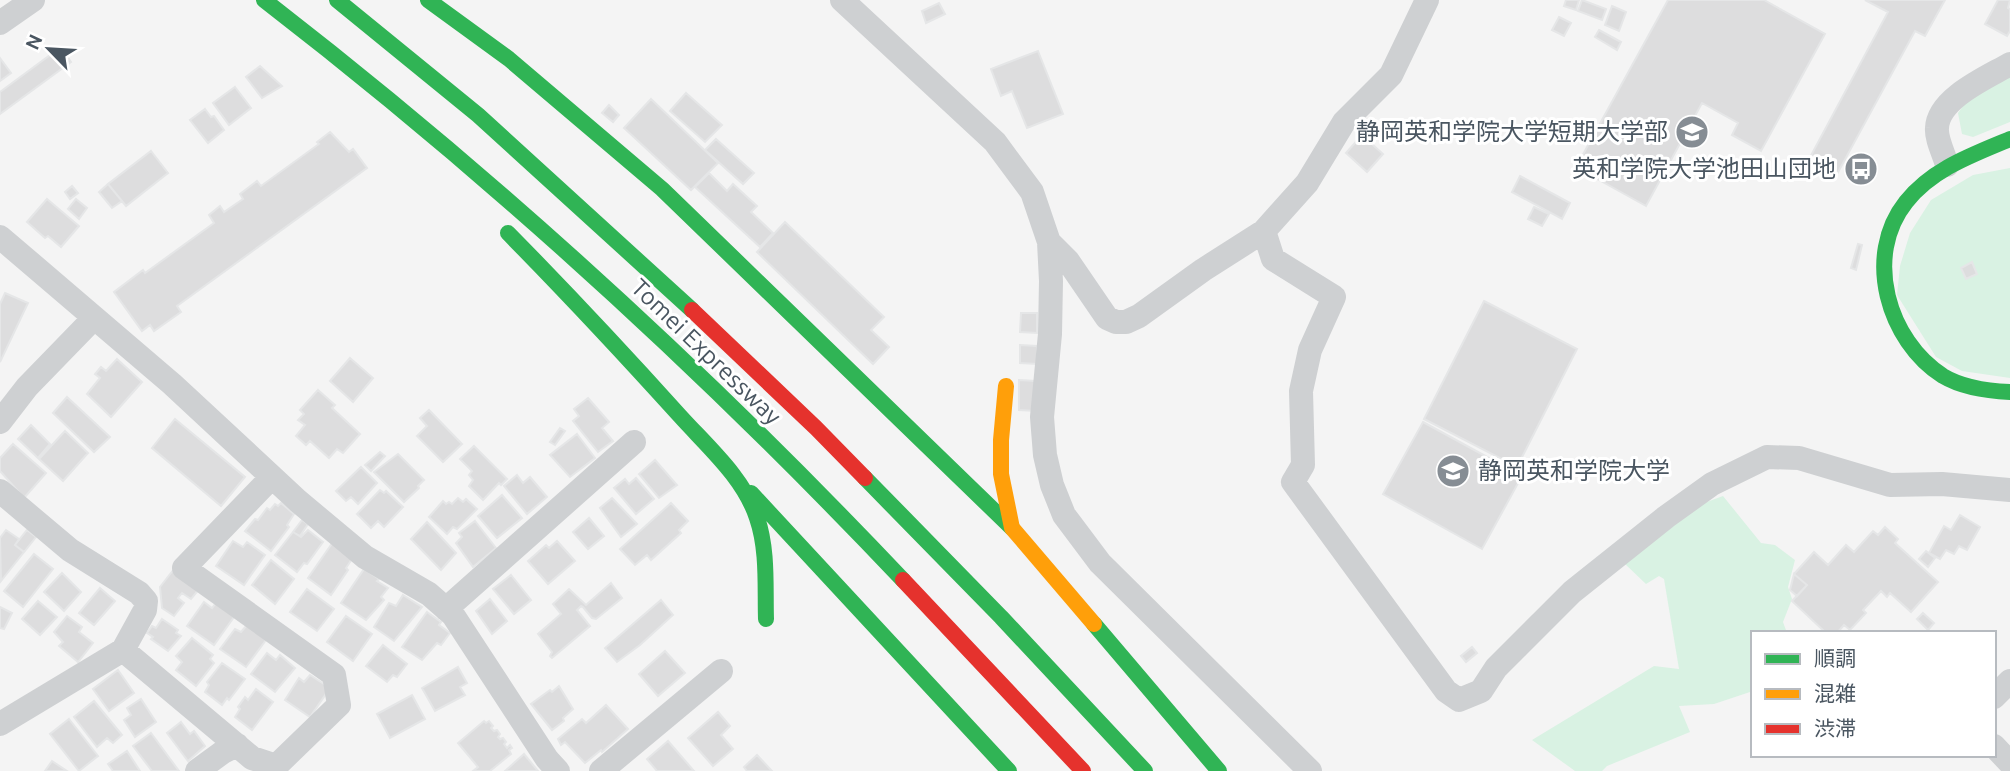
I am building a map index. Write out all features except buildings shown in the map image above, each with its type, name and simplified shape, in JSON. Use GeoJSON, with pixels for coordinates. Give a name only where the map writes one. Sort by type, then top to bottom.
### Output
{"type":"FeatureCollection","features":[{"type":"Feature","properties":{"kind":"main road","name":"Tomei Expressway"},"geometry":{"type":"LineString","coordinates":[[264,0],[450,150],[616,298],[788,461],[1083,771]]}},
{"type":"Feature","properties":{"kind":"main road","name":"Tomei Expressway"},"geometry":{"type":"LineString","coordinates":[[337,0],[478,115],[644,265],[817,428],[1001,617],[1145,771]]}},
{"type":"Feature","properties":{"kind":"main road"},"geometry":{"type":"LineString","coordinates":[[428,0],[509,59],[662,189],[1012,528],[1219,771]]}},
{"type":"Feature","properties":{"kind":"main road"},"geometry":{"type":"LineString","coordinates":[[285,16],[349,72],[445,169]]}},
{"type":"Feature","properties":{"kind":"main road"},"geometry":{"type":"LineString","coordinates":[[2010,139],[1947,165],[1912,196],[1895,221],[1885,250],[1885,279],[1889,303],[1908,344],[1923,361],[1944,377],[1969,388],[2010,392]]}},
{"type":"Feature","properties":{"kind":"main road"},"geometry":{"type":"LineString","coordinates":[[493,216],[613,341],[1009,771]]}},
{"type":"Feature","properties":{"kind":"main road"},"geometry":{"type":"LineString","coordinates":[[1006,386],[999,468],[1012,528]]}},
{"type":"Feature","properties":{"kind":"main road"},"geometry":{"type":"LineString","coordinates":[[705,443],[746,495],[757,517],[764,561],[766,619]]}},
{"type":"Feature","properties":{"kind":"street"},"geometry":{"type":"LineString","coordinates":[[0,23],[33,0]]}},
{"type":"Feature","properties":{"kind":"street"},"geometry":{"type":"LineString","coordinates":[[842,0],[995,142],[1032,192],[1049,242],[1052,307],[1042,417],[1045,455],[1052,485],[1064,515],[1100,562],[1300,768]]}},
{"type":"Feature","properties":{"kind":"street"},"geometry":{"type":"LineString","coordinates":[[1049,242],[1068,261],[1108,318],[1116,322],[1126,322],[1139,316],[1264,231],[1307,183],[1344,122],[1391,75],[1427,0]]}},
{"type":"Feature","properties":{"kind":"street"},"geometry":{"type":"LineString","coordinates":[[1947,165],[1937,127],[1941,114],[1961,93],[2010,64]]}},
{"type":"Feature","properties":{"kind":"street"},"geometry":{"type":"LineString","coordinates":[[1264,231],[1273,259],[1334,297],[1310,350],[1301,391],[1303,465],[1293,482],[1446,691],[1459,700],[1481,691],[1496,668],[1572,592],[1666,517],[1712,484],[1767,457],[1799,458],[1890,485],[1942,484],[2010,490]]}},
{"type":"Feature","properties":{"kind":"street"},"geometry":{"type":"LineString","coordinates":[[0,237],[172,384],[272,477],[365,556],[429,594],[453,615],[547,759],[558,771]]}},
{"type":"Feature","properties":{"kind":"street"},"geometry":{"type":"LineString","coordinates":[[0,422],[27,387],[94,318]]}},
{"type":"Feature","properties":{"kind":"street"},"geometry":{"type":"LineString","coordinates":[[446,609],[634,442]]}},
{"type":"Feature","properties":{"kind":"street"},"geometry":{"type":"LineString","coordinates":[[123,650],[252,758],[276,768],[339,705],[334,675],[184,568],[272,477]]}},
{"type":"Feature","properties":{"kind":"street"},"geometry":{"type":"LineString","coordinates":[[0,491],[70,550],[139,593],[146,601],[145,610],[123,650],[0,724]]}},
{"type":"Feature","properties":{"kind":"street"},"geometry":{"type":"LineString","coordinates":[[601,771],[722,671]]}},
{"type":"Feature","properties":{"kind":"street"},"geometry":{"type":"LineString","coordinates":[[1996,695],[2010,681]]}},
{"type":"Feature","properties":{"kind":"street"},"geometry":{"type":"LineString","coordinates":[[197,771],[237,745]]}},
{"type":"Feature","properties":{"kind":"street"},"geometry":{"type":"LineString","coordinates":[[1996,748],[2010,763]]}},
{"type":"Feature","properties":{"kind":"green space"},"geometry":{"type":"Polygon","coordinates":[[[2010,75],[2010,122],[1973,137],[1962,134],[1958,113],[1971,95],[2010,75]]]}},
{"type":"Feature","properties":{"kind":"green space"},"geometry":{"type":"Polygon","coordinates":[[[2010,168],[2010,378],[1962,371],[1936,357],[1897,295],[1900,266],[1910,233],[1931,200],[1973,175],[2010,168]]]}},
{"type":"Feature","properties":{"kind":"green space"},"geometry":{"type":"Polygon","coordinates":[[[1723,496],[1761,543],[1775,545],[1795,560],[1788,587],[1792,599],[1783,622],[1786,631],[1751,631],[1751,692],[1714,704],[1679,706],[1690,732],[1607,766],[1602,771],[1575,771],[1532,740],[1654,666],[1679,669],[1664,579],[1659,576],[1646,584],[1624,563],[1704,503],[1723,496]]]}},
{"type":"Feature","properties":{"kind":"traffic: fast"},"geometry":{"type":"LineString","coordinates":[[264,0],[432,135],[595,278],[752,426],[903,580]]}},
{"type":"Feature","properties":{"kind":"traffic: fast"},"geometry":{"type":"LineString","coordinates":[[337,0],[478,115],[692,310]]}},
{"type":"Feature","properties":{"kind":"traffic: fast"},"geometry":{"type":"LineString","coordinates":[[428,0],[509,59],[662,189],[1012,528]]}},
{"type":"Feature","properties":{"kind":"traffic: fast"},"geometry":{"type":"LineString","coordinates":[[2010,139],[1954,164],[1916,190],[1893,224],[1886,247],[1884,272],[1896,320],[1908,342],[1924,361],[1943,376],[1967,386],[2010,392]]}},
{"type":"Feature","properties":{"kind":"traffic: fast"},"geometry":{"type":"LineString","coordinates":[[508,233],[734,476],[751,503],[761,530],[766,619]]}},
{"type":"Feature","properties":{"kind":"traffic: fast"},"geometry":{"type":"LineString","coordinates":[[865,478],[1001,617],[1145,771]]}},
{"type":"Feature","properties":{"kind":"traffic: fast"},"geometry":{"type":"LineString","coordinates":[[751,493],[1009,771]]}},
{"type":"Feature","properties":{"kind":"traffic: fast"},"geometry":{"type":"LineString","coordinates":[[1094,624],[1219,771]]}},
{"type":"Feature","properties":{"kind":"traffic: slow"},"geometry":{"type":"LineString","coordinates":[[1006,386],[1001,474],[1012,528],[1094,624]]}},
{"type":"Feature","properties":{"kind":"traffic: jam"},"geometry":{"type":"LineString","coordinates":[[692,310],[865,478]]}},
{"type":"Feature","properties":{"kind":"traffic: jam"},"geometry":{"type":"LineString","coordinates":[[903,580],[1083,771]]}},
{"type":"Feature","properties":{"kind":"place","name":"静岡英和学院大学短期大学部"},"geometry":{"type":"Point","coordinates":[1692,132]}},
{"type":"Feature","properties":{"kind":"place","name":"英和学院大学池田山団地"},"geometry":{"type":"Point","coordinates":[1861,169]}},
{"type":"Feature","properties":{"kind":"place","name":"静岡英和学院大学"},"geometry":{"type":"Point","coordinates":[1453,471]}}]}
